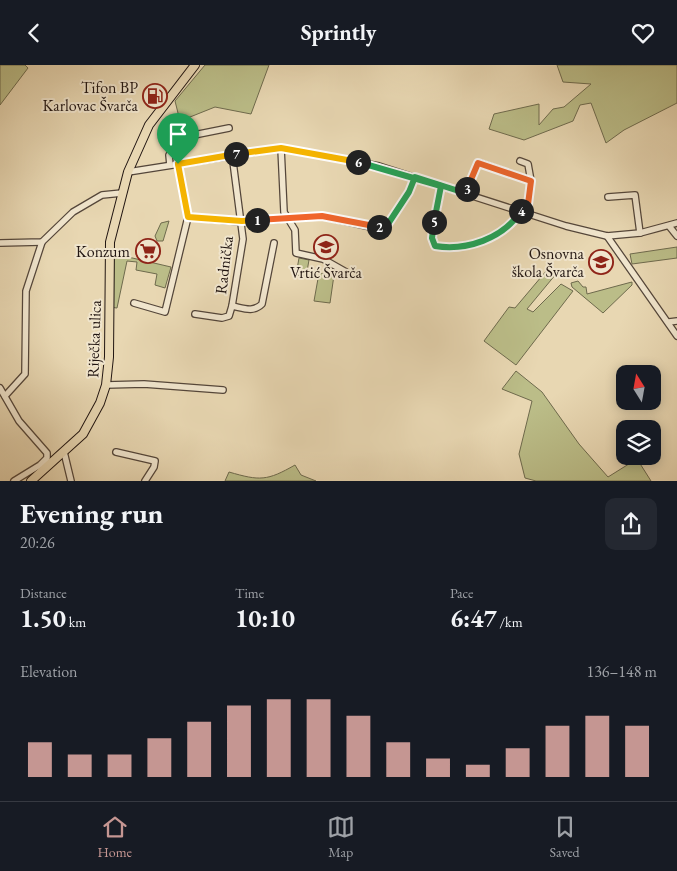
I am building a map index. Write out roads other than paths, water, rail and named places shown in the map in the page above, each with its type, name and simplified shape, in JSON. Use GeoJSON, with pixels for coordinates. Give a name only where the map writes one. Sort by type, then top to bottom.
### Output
{"type":"FeatureCollection","features":[{"type":"Feature","properties":{"kind":"main road","name":"Riječka ulica"},"geometry":{"type":"LineString","coordinates":[[31,481],[64,452],[90,424],[100,403],[106,385],[109,357],[110,242],[122,193],[128,172],[149,125],[195,65]]}},
{"type":"Feature","properties":{"kind":"street"},"geometry":{"type":"LineString","coordinates":[[170,165],[169,155],[184,137],[229,128]]}},
{"type":"Feature","properties":{"kind":"street"},"geometry":{"type":"LineString","coordinates":[[281,148],[286,218],[292,223],[295,230],[294,249],[297,255],[323,259],[346,272]]}},
{"type":"Feature","properties":{"kind":"street"},"geometry":{"type":"LineString","coordinates":[[128,172],[232,154],[281,148],[356,161],[415,177],[607,236],[640,233],[677,223]]}},
{"type":"Feature","properties":{"kind":"street","name":"Radnička"},"geometry":{"type":"LineString","coordinates":[[196,314],[222,318],[229,316],[232,306],[243,239],[232,154]]}},
{"type":"Feature","properties":{"kind":"street"},"geometry":{"type":"LineString","coordinates":[[135,157],[138,165],[144,169]]}},
{"type":"Feature","properties":{"kind":"street"},"geometry":{"type":"LineString","coordinates":[[441,186],[432,238],[435,246],[474,245],[508,227],[524,211],[531,181],[528,164],[520,161]]}},
{"type":"Feature","properties":{"kind":"street"},"geometry":{"type":"LineString","coordinates":[[465,193],[478,163],[531,181]]}},
{"type":"Feature","properties":{"kind":"street"},"geometry":{"type":"LineString","coordinates":[[134,303],[165,312],[188,217],[178,164]]}},
{"type":"Feature","properties":{"kind":"street"},"geometry":{"type":"LineString","coordinates":[[188,217],[242,221],[322,216],[384,230],[409,192],[415,177]]}},
{"type":"Feature","properties":{"kind":"street"},"geometry":{"type":"LineString","coordinates":[[6,396],[25,374],[26,291],[42,242],[73,213],[102,195],[122,193]]}},
{"type":"Feature","properties":{"kind":"street"},"geometry":{"type":"LineString","coordinates":[[608,197],[635,195],[640,233]]}},
{"type":"Feature","properties":{"kind":"street"},"geometry":{"type":"LineString","coordinates":[[669,226],[677,236]]}},
{"type":"Feature","properties":{"kind":"street"},"geometry":{"type":"LineString","coordinates":[[615,246],[617,234]]}},
{"type":"Feature","properties":{"kind":"street"},"geometry":{"type":"LineString","coordinates":[[607,236],[677,336]]}},
{"type":"Feature","properties":{"kind":"street"},"geometry":{"type":"LineString","coordinates":[[0,243],[42,242]]}},
{"type":"Feature","properties":{"kind":"street"},"geometry":{"type":"LineString","coordinates":[[232,306],[251,310],[257,309],[262,304],[274,243]]}},
{"type":"Feature","properties":{"kind":"street"},"geometry":{"type":"LineString","coordinates":[[668,322],[677,321]]}},
{"type":"Feature","properties":{"kind":"street"},"geometry":{"type":"LineString","coordinates":[[106,385],[144,384],[223,390]]}},
{"type":"Feature","properties":{"kind":"street"},"geometry":{"type":"LineString","coordinates":[[0,388],[19,421],[47,453],[47,458],[40,465],[14,481]]}},
{"type":"Feature","properties":{"kind":"street"},"geometry":{"type":"LineString","coordinates":[[64,452],[71,481]]}},
{"type":"Feature","properties":{"kind":"street"},"geometry":{"type":"LineString","coordinates":[[116,453],[155,461],[154,467],[145,481]]}},
{"type":"Feature","properties":{"kind":"place","name":"Tifon BP Karlovac Švarča"},"geometry":{"type":"Point","coordinates":[155,96]}},
{"type":"Feature","properties":{"kind":"place","name":"Vrtić Švarča"},"geometry":{"type":"Point","coordinates":[326,247]}},
{"type":"Feature","properties":{"kind":"place","name":"Konzum"},"geometry":{"type":"Point","coordinates":[148,251]}},
{"type":"Feature","properties":{"kind":"place","name":"Osnovna škola Švarča"},"geometry":{"type":"Point","coordinates":[601,262]}}]}
